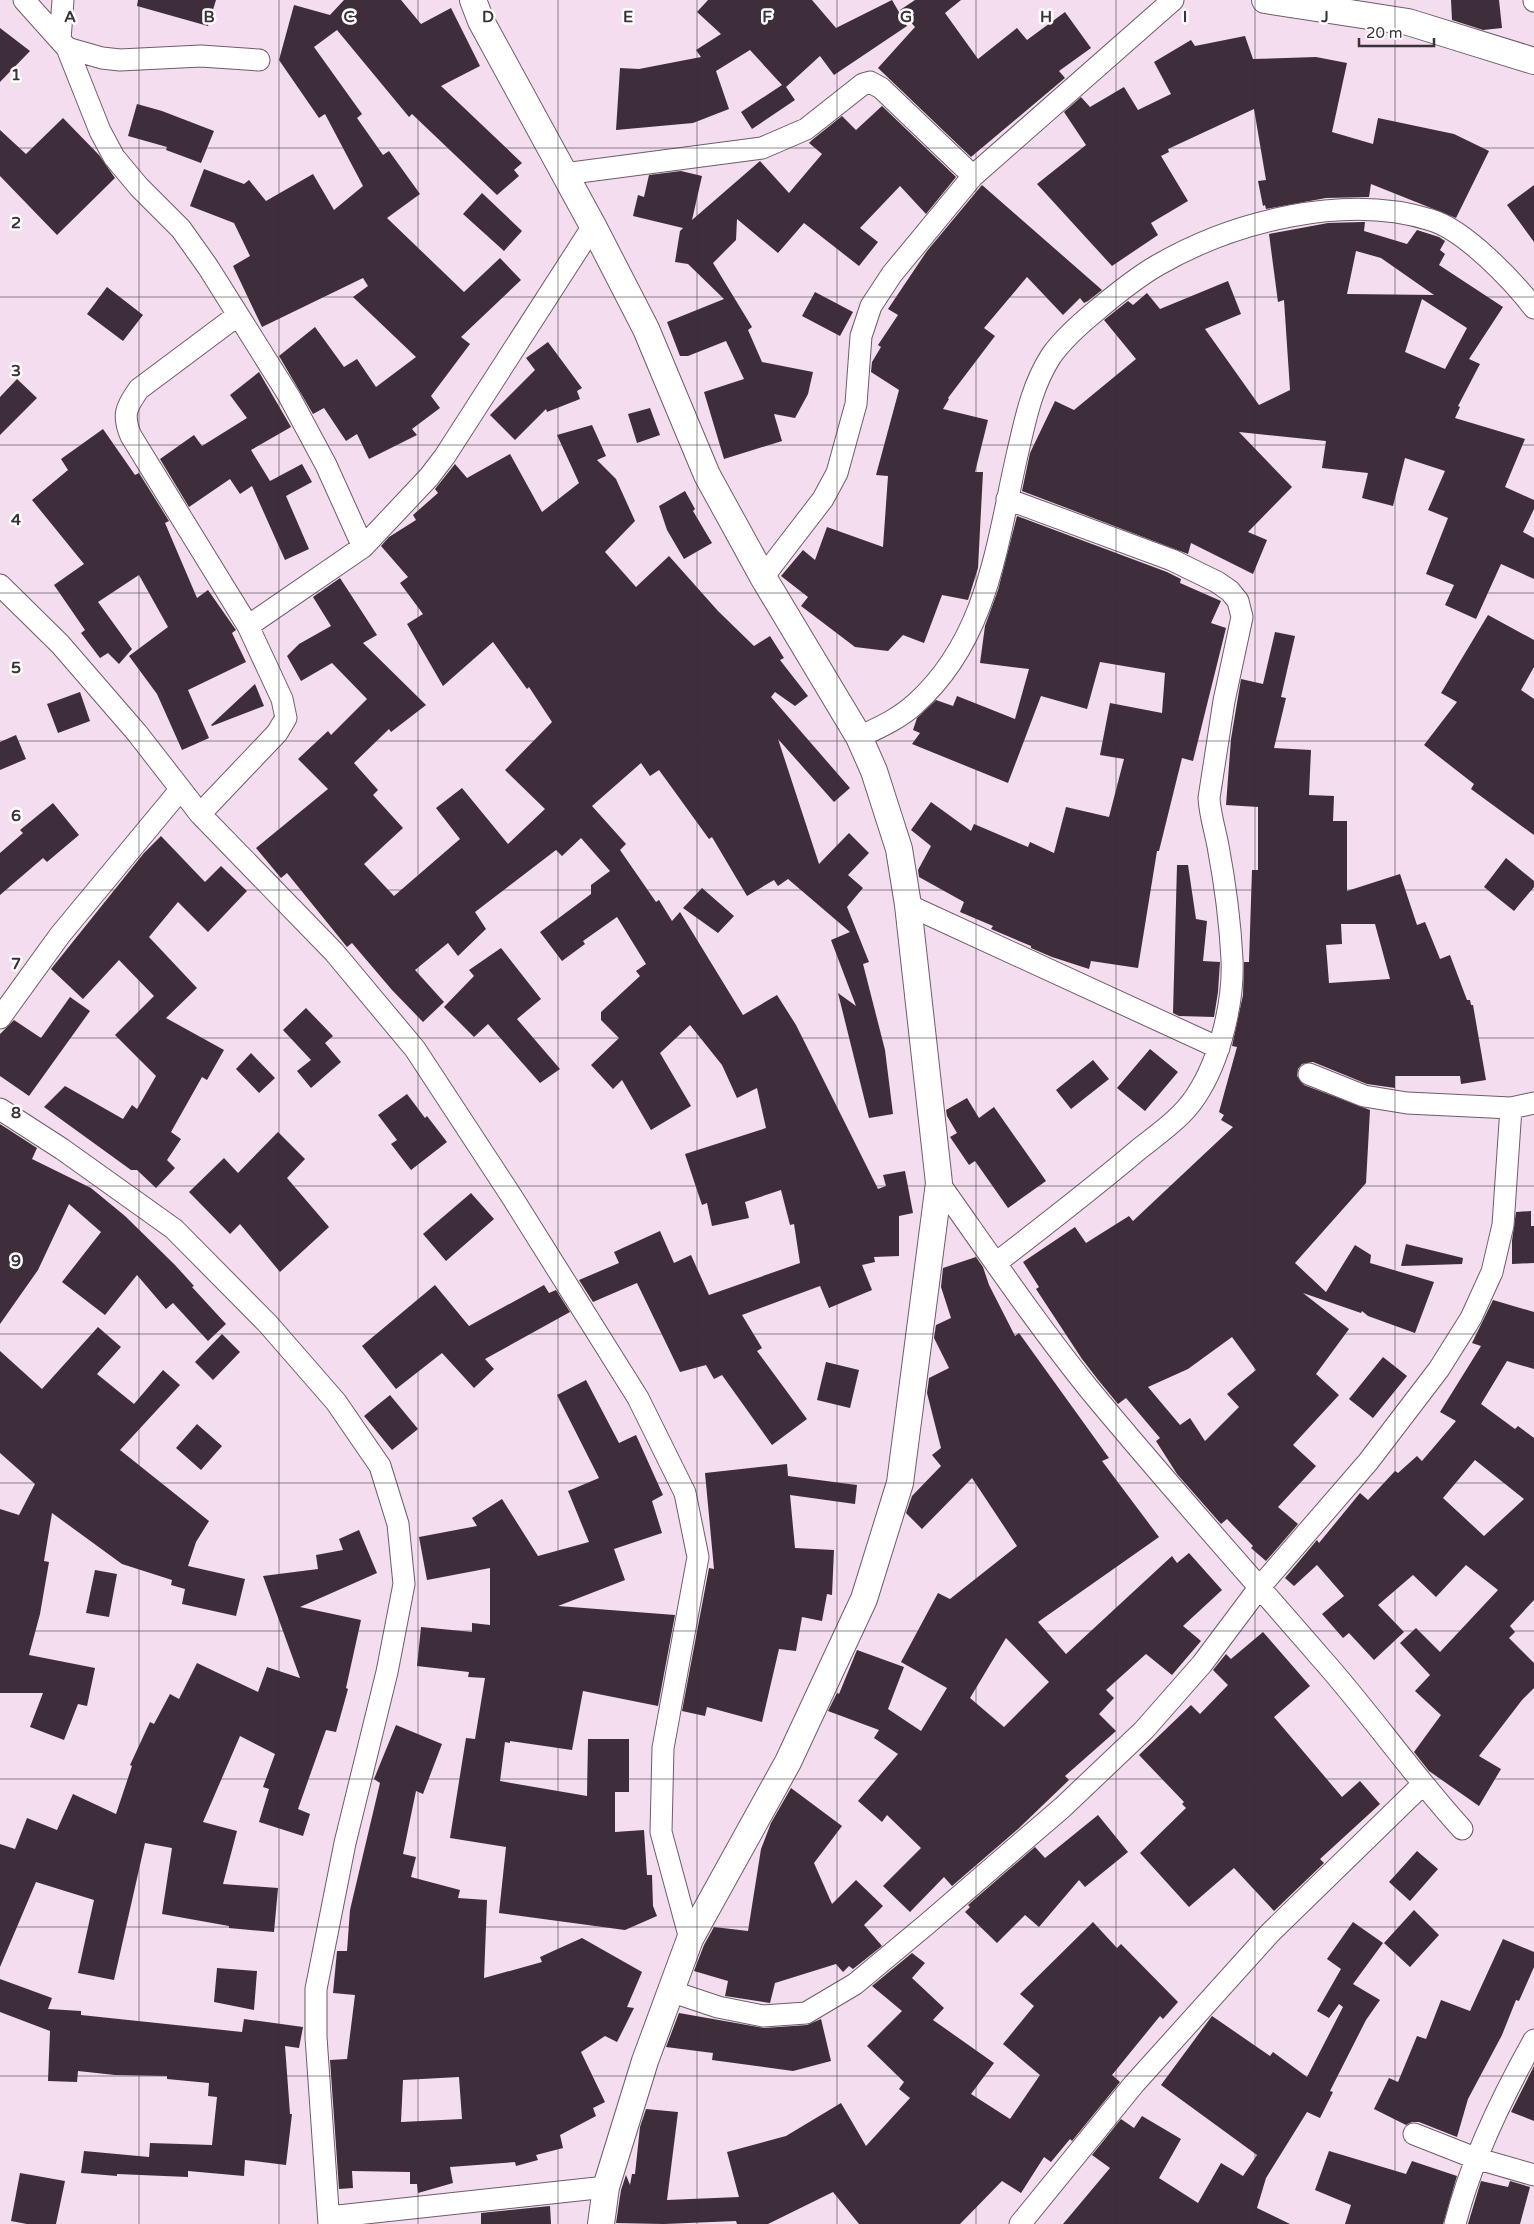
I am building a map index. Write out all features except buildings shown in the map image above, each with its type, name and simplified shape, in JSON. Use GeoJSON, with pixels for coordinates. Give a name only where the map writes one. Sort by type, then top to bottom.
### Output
{"type":"FeatureCollection","features":[{"type":"Feature","properties":{"kind":"street"},"geometry":{"type":"LineString","coordinates":[[24,0],[64,44],[100,130],[114,156],[139,187],[181,229],[208,267],[289,396],[321,456],[363,547]]}},
{"type":"Feature","properties":{"kind":"street"},"geometry":{"type":"LineString","coordinates":[[63,0],[64,44]]}},
{"type":"Feature","properties":{"kind":"street"},"geometry":{"type":"LineString","coordinates":[[473,0],[481,21],[593,226],[646,329],[707,476],[762,577],[859,737],[890,815],[899,849],[908,905],[939,1183],[900,1483],[864,1599],[788,1762],[690,1939],[645,2061],[606,2187],[601,2224]]}},
{"type":"Feature","properties":{"kind":"street"},"geometry":{"type":"LineString","coordinates":[[762,577],[823,499],[837,473],[856,404],[861,336],[871,306],[892,274],[973,176],[1173,0]]}},
{"type":"Feature","properties":{"kind":"street"},"geometry":{"type":"LineString","coordinates":[[1265,0],[1408,22],[1534,61]]}},
{"type":"Feature","properties":{"kind":"street"},"geometry":{"type":"LineString","coordinates":[[64,44],[102,58],[120,60],[201,56],[260,60]]}},
{"type":"Feature","properties":{"kind":"street"},"geometry":{"type":"LineString","coordinates":[[564,174],[762,148],[806,130],[863,84],[870,82],[881,88],[973,176]]}},
{"type":"Feature","properties":{"kind":"street"},"geometry":{"type":"LineString","coordinates":[[859,737],[892,721],[916,704],[936,681],[970,634],[990,576],[1032,390],[1052,354],[1083,322],[1115,295],[1158,265],[1206,242],[1258,224],[1314,213],[1354,209],[1402,213],[1434,220],[1460,236],[1517,287],[1534,308]]}},
{"type":"Feature","properties":{"kind":"street"},"geometry":{"type":"LineString","coordinates":[[248,626],[363,547],[429,477],[445,456],[593,226]]}},
{"type":"Feature","properties":{"kind":"street"},"geometry":{"type":"LineString","coordinates":[[200,814],[277,733],[286,718],[282,699],[248,626],[131,436],[125,421],[128,403],[139,389],[238,314]]}},
{"type":"Feature","properties":{"kind":"street"},"geometry":{"type":"LineString","coordinates":[[996,1263],[1096,1186],[1172,1122],[1195,1098],[1209,1074],[1219,1048],[1228,1006],[1232,961],[1227,901],[1218,846],[1210,813],[1209,798],[1224,701],[1242,616],[1238,601],[1230,591],[1217,582],[1172,560],[1007,499]]}},
{"type":"Feature","properties":{"kind":"street"},"geometry":{"type":"LineString","coordinates":[[0,585],[60,644],[137,733],[200,814],[334,952],[415,1050],[512,1198],[638,1398],[685,1493],[698,1557],[663,1748],[661,1832],[690,1939]]}},
{"type":"Feature","properties":{"kind":"street"},"geometry":{"type":"LineString","coordinates":[[0,1018],[60,935],[180,790]]}},
{"type":"Feature","properties":{"kind":"street"},"geometry":{"type":"LineString","coordinates":[[908,905],[1219,1048]]}},
{"type":"Feature","properties":{"kind":"street"},"geometry":{"type":"LineString","coordinates":[[1309,1074],[1364,1096],[1407,1102],[1512,1108],[1534,1103]]}},
{"type":"Feature","properties":{"kind":"street"},"geometry":{"type":"LineString","coordinates":[[670,1991],[718,2007],[763,2016],[806,2013],[855,1984],[1063,1807],[1144,1730],[1202,1664],[1259,1588],[1368,1462],[1439,1369],[1472,1318],[1492,1272],[1503,1225],[1512,1108]]}},
{"type":"Feature","properties":{"kind":"street"},"geometry":{"type":"LineString","coordinates":[[0,1109],[62,1149],[174,1229],[268,1324],[336,1402],[380,1466],[398,1524],[404,1584],[387,1672],[345,1843],[316,1990],[316,2037],[329,2221],[606,2187]]}},
{"type":"Feature","properties":{"kind":"street"},"geometry":{"type":"LineString","coordinates":[[939,1183],[1089,1388],[1259,1588],[1323,1659],[1422,1785],[1462,1829]]}},
{"type":"Feature","properties":{"kind":"street"},"geometry":{"type":"LineString","coordinates":[[1020,2224],[1134,2084],[1270,1933],[1422,1785]]}},
{"type":"Feature","properties":{"kind":"street"},"geometry":{"type":"LineString","coordinates":[[1455,2224],[1475,2158],[1534,2040]]}},
{"type":"Feature","properties":{"kind":"street"},"geometry":{"type":"LineString","coordinates":[[1414,2134],[1475,2158],[1534,2175]]}}]}
